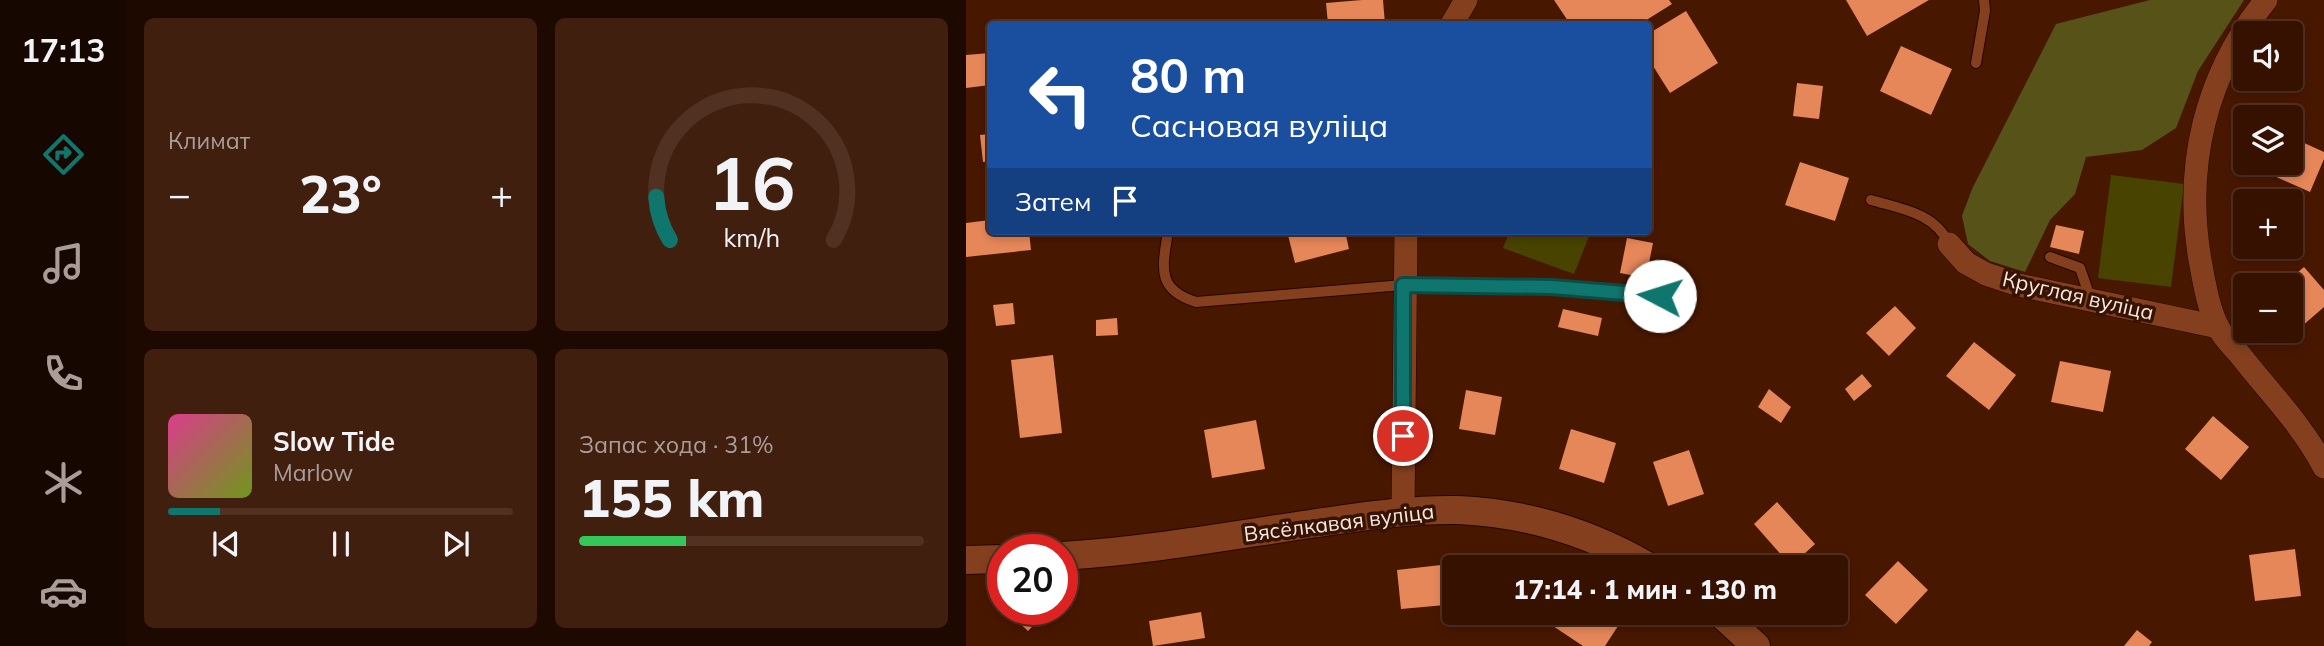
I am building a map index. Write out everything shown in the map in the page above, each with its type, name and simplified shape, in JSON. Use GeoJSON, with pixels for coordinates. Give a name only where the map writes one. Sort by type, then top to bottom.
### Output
{"type":"FeatureCollection","features":[{"type":"Feature","properties":{"kind":"street"},"geometry":{"type":"LineString","coordinates":[[1454,21],[1466,0]]}},
{"type":"Feature","properties":{"kind":"street"},"geometry":{"type":"LineString","coordinates":[[2266,0],[2231,51],[2210,96],[2198,142],[2194,181],[2195,229],[2203,278],[2218,327],[2291,418],[2324,467]]}},
{"type":"Feature","properties":{"kind":"street"},"geometry":{"type":"LineString","coordinates":[[1403,511],[1403,285],[1406,235]]}},
{"type":"Feature","properties":{"kind":"street","name":"Круглая вуліца"},"geometry":{"type":"LineString","coordinates":[[1950,244],[1966,263],[1986,274],[2019,285],[2218,327]]}},
{"type":"Feature","properties":{"kind":"street","name":"Вясёлкавая вуліца"},"geometry":{"type":"LineString","coordinates":[[1078,554],[1159,546],[1403,511],[1459,510],[1518,517],[1580,533],[1625,555]]}},
{"type":"Feature","properties":{"kind":"street"},"geometry":{"type":"LineString","coordinates":[[966,560],[987,559]]}},
{"type":"Feature","properties":{"kind":"street"},"geometry":{"type":"LineString","coordinates":[[1733,625],[1756,646]]}},
{"type":"Feature","properties":{"kind":"lane"},"geometry":{"type":"LineString","coordinates":[[1976,63],[1985,11],[1984,0]]}},
{"type":"Feature","properties":{"kind":"lane"},"geometry":{"type":"LineString","coordinates":[[1871,200],[1928,219],[1944,231],[1950,244]]}},
{"type":"Feature","properties":{"kind":"lane"},"geometry":{"type":"LineString","coordinates":[[1168,235],[1164,277],[1169,288],[1181,297],[1196,302],[1403,285],[1552,287],[1660,296]]}},
{"type":"Feature","properties":{"kind":"lane"},"geometry":{"type":"LineString","coordinates":[[2050,257],[2080,268],[2091,300]]}},
{"type":"Feature","properties":{"kind":"shaded area"},"geometry":{"type":"Polygon","coordinates":[[[2150,0],[2244,0],[2198,71],[2176,128],[2142,150],[2086,157],[2075,194],[2050,220],[2025,272],[1990,261],[1968,244],[1962,216],[1972,189],[2056,24],[2150,0]]]}},
{"type":"Feature","properties":{"kind":"shaded area"},"geometry":{"type":"Polygon","coordinates":[[[2111,175],[2184,184],[2171,287],[2098,278],[2111,175]]]}},
{"type":"Feature","properties":{"kind":"shaded area"},"geometry":{"type":"Polygon","coordinates":[[[1508,235],[1590,235],[1574,274],[1503,248],[1508,235]]]}},
{"type":"Feature","properties":{"kind":"building"},"geometry":{"type":"Polygon","coordinates":[[[1383,0],[1385,21],[1328,21],[1326,3],[1383,0]]]}},
{"type":"Feature","properties":{"kind":"building"},"geometry":{"type":"Polygon","coordinates":[[[1554,0],[1669,0],[1672,4],[1645,21],[1568,21],[1554,0]]]}},
{"type":"Feature","properties":{"kind":"building"},"geometry":{"type":"Polygon","coordinates":[[[1846,0],[1929,0],[1867,36],[1846,0]]]}},
{"type":"Feature","properties":{"kind":"building"},"geometry":{"type":"Polygon","coordinates":[[[1686,11],[1718,63],[1670,93],[1652,64],[1652,32],[1686,11]]]}},
{"type":"Feature","properties":{"kind":"building"},"geometry":{"type":"Polygon","coordinates":[[[1901,46],[1952,69],[1931,115],[1880,91],[1901,46]]]}},
{"type":"Feature","properties":{"kind":"building"},"geometry":{"type":"Polygon","coordinates":[[[987,53],[987,85],[966,88],[966,55],[987,53]]]}},
{"type":"Feature","properties":{"kind":"building"},"geometry":{"type":"Polygon","coordinates":[[[1797,83],[1823,86],[1819,119],[1793,116],[1797,83]]]}},
{"type":"Feature","properties":{"kind":"building"},"geometry":{"type":"Polygon","coordinates":[[[987,134],[987,161],[983,162],[980,135],[987,134]]]}},
{"type":"Feature","properties":{"kind":"building"},"geometry":{"type":"Polygon","coordinates":[[[2303,142],[2324,152],[2324,159],[2310,192],[2272,175],[2303,175],[2303,142]]]}},
{"type":"Feature","properties":{"kind":"building"},"geometry":{"type":"Polygon","coordinates":[[[1800,162],[1849,178],[1835,221],[1785,205],[1800,162]]]}},
{"type":"Feature","properties":{"kind":"building"},"geometry":{"type":"Polygon","coordinates":[[[987,220],[987,235],[1029,235],[1031,250],[966,257],[966,223],[987,220]]]}},
{"type":"Feature","properties":{"kind":"building"},"geometry":{"type":"Polygon","coordinates":[[[2056,225],[2084,231],[2079,254],[2050,247],[2056,225]]]}},
{"type":"Feature","properties":{"kind":"building"},"geometry":{"type":"Polygon","coordinates":[[[1288,235],[1346,235],[1349,249],[1295,263],[1288,235]]]}},
{"type":"Feature","properties":{"kind":"building"},"geometry":{"type":"Polygon","coordinates":[[[1627,238],[1653,243],[1646,278],[1620,273],[1627,238]]]}},
{"type":"Feature","properties":{"kind":"building"},"geometry":{"type":"Polygon","coordinates":[[[2304,267],[2324,290],[2324,307],[2303,325],[2303,273],[2297,273],[2304,267]]]}},
{"type":"Feature","properties":{"kind":"building"},"geometry":{"type":"Polygon","coordinates":[[[1013,303],[1015,324],[996,326],[993,305],[1013,303]]]}},
{"type":"Feature","properties":{"kind":"building"},"geometry":{"type":"Polygon","coordinates":[[[1895,306],[1916,328],[1889,356],[1866,333],[1895,306]]]}},
{"type":"Feature","properties":{"kind":"building"},"geometry":{"type":"Polygon","coordinates":[[[1563,309],[1602,318],[1598,336],[1558,327],[1563,309]]]}},
{"type":"Feature","properties":{"kind":"building"},"geometry":{"type":"Polygon","coordinates":[[[1117,318],[1118,335],[1096,336],[1096,320],[1117,318]]]}},
{"type":"Feature","properties":{"kind":"building"},"geometry":{"type":"Polygon","coordinates":[[[1974,342],[2016,375],[1989,410],[1946,376],[1974,342]]]}},
{"type":"Feature","properties":{"kind":"building"},"geometry":{"type":"Polygon","coordinates":[[[1053,355],[1062,433],[1020,438],[1011,360],[1053,355]]]}},
{"type":"Feature","properties":{"kind":"building"},"geometry":{"type":"Polygon","coordinates":[[[2060,361],[2111,371],[2103,412],[2051,402],[2060,361]]]}},
{"type":"Feature","properties":{"kind":"building"},"geometry":{"type":"Polygon","coordinates":[[[1862,374],[1872,386],[1854,401],[1845,389],[1862,374]]]}},
{"type":"Feature","properties":{"kind":"building"},"geometry":{"type":"Polygon","coordinates":[[[1769,389],[1791,407],[1781,423],[1758,407],[1769,389]]]}},
{"type":"Feature","properties":{"kind":"building"},"geometry":{"type":"Polygon","coordinates":[[[1466,390],[1502,397],[1495,435],[1459,429],[1466,390]]]}},
{"type":"Feature","properties":{"kind":"building"},"geometry":{"type":"Polygon","coordinates":[[[2213,416],[2249,447],[2221,480],[2185,449],[2213,416]]]}},
{"type":"Feature","properties":{"kind":"building"},"geometry":{"type":"Polygon","coordinates":[[[1256,420],[1265,469],[1212,478],[1204,430],[1256,420]]]}},
{"type":"Feature","properties":{"kind":"building"},"geometry":{"type":"Polygon","coordinates":[[[1571,429],[1616,443],[1604,483],[1559,469],[1571,429]]]}},
{"type":"Feature","properties":{"kind":"building"},"geometry":{"type":"Polygon","coordinates":[[[1689,450],[1704,494],[1668,506],[1653,462],[1689,450]]]}},
{"type":"Feature","properties":{"kind":"building"},"geometry":{"type":"Polygon","coordinates":[[[1777,502],[1815,544],[1803,555],[1781,555],[1754,524],[1777,502]]]}},
{"type":"Feature","properties":{"kind":"building"},"geometry":{"type":"Polygon","coordinates":[[[2295,549],[2301,596],[2255,601],[2249,555],[2295,549]]]}},
{"type":"Feature","properties":{"kind":"building"},"geometry":{"type":"Polygon","coordinates":[[[1898,561],[1928,590],[1896,624],[1865,595],[1898,561]]]}},
{"type":"Feature","properties":{"kind":"building"},"geometry":{"type":"Polygon","coordinates":[[[1441,565],[1442,605],[1401,609],[1397,570],[1441,565]]]}},
{"type":"Feature","properties":{"kind":"building"},"geometry":{"type":"Polygon","coordinates":[[[1201,612],[1205,638],[1153,646],[1149,621],[1201,612]]]}},
{"type":"Feature","properties":{"kind":"building"},"geometry":{"type":"Polygon","coordinates":[[[1022,625],[1034,625],[1028,631],[1022,625]]]}},
{"type":"Feature","properties":{"kind":"building"},"geometry":{"type":"Polygon","coordinates":[[[1553,626],[1618,626],[1605,646],[1583,646],[1553,626]]]}},
{"type":"Feature","properties":{"kind":"building"},"geometry":{"type":"Polygon","coordinates":[[[2137,630],[2152,642],[2149,646],[2124,646],[2137,630]]]}},
{"type":"Feature","properties":{"kind":"route"},"geometry":{"type":"LineString","coordinates":[[1403,436],[1403,285],[1552,287],[1660,296]]}}]}
